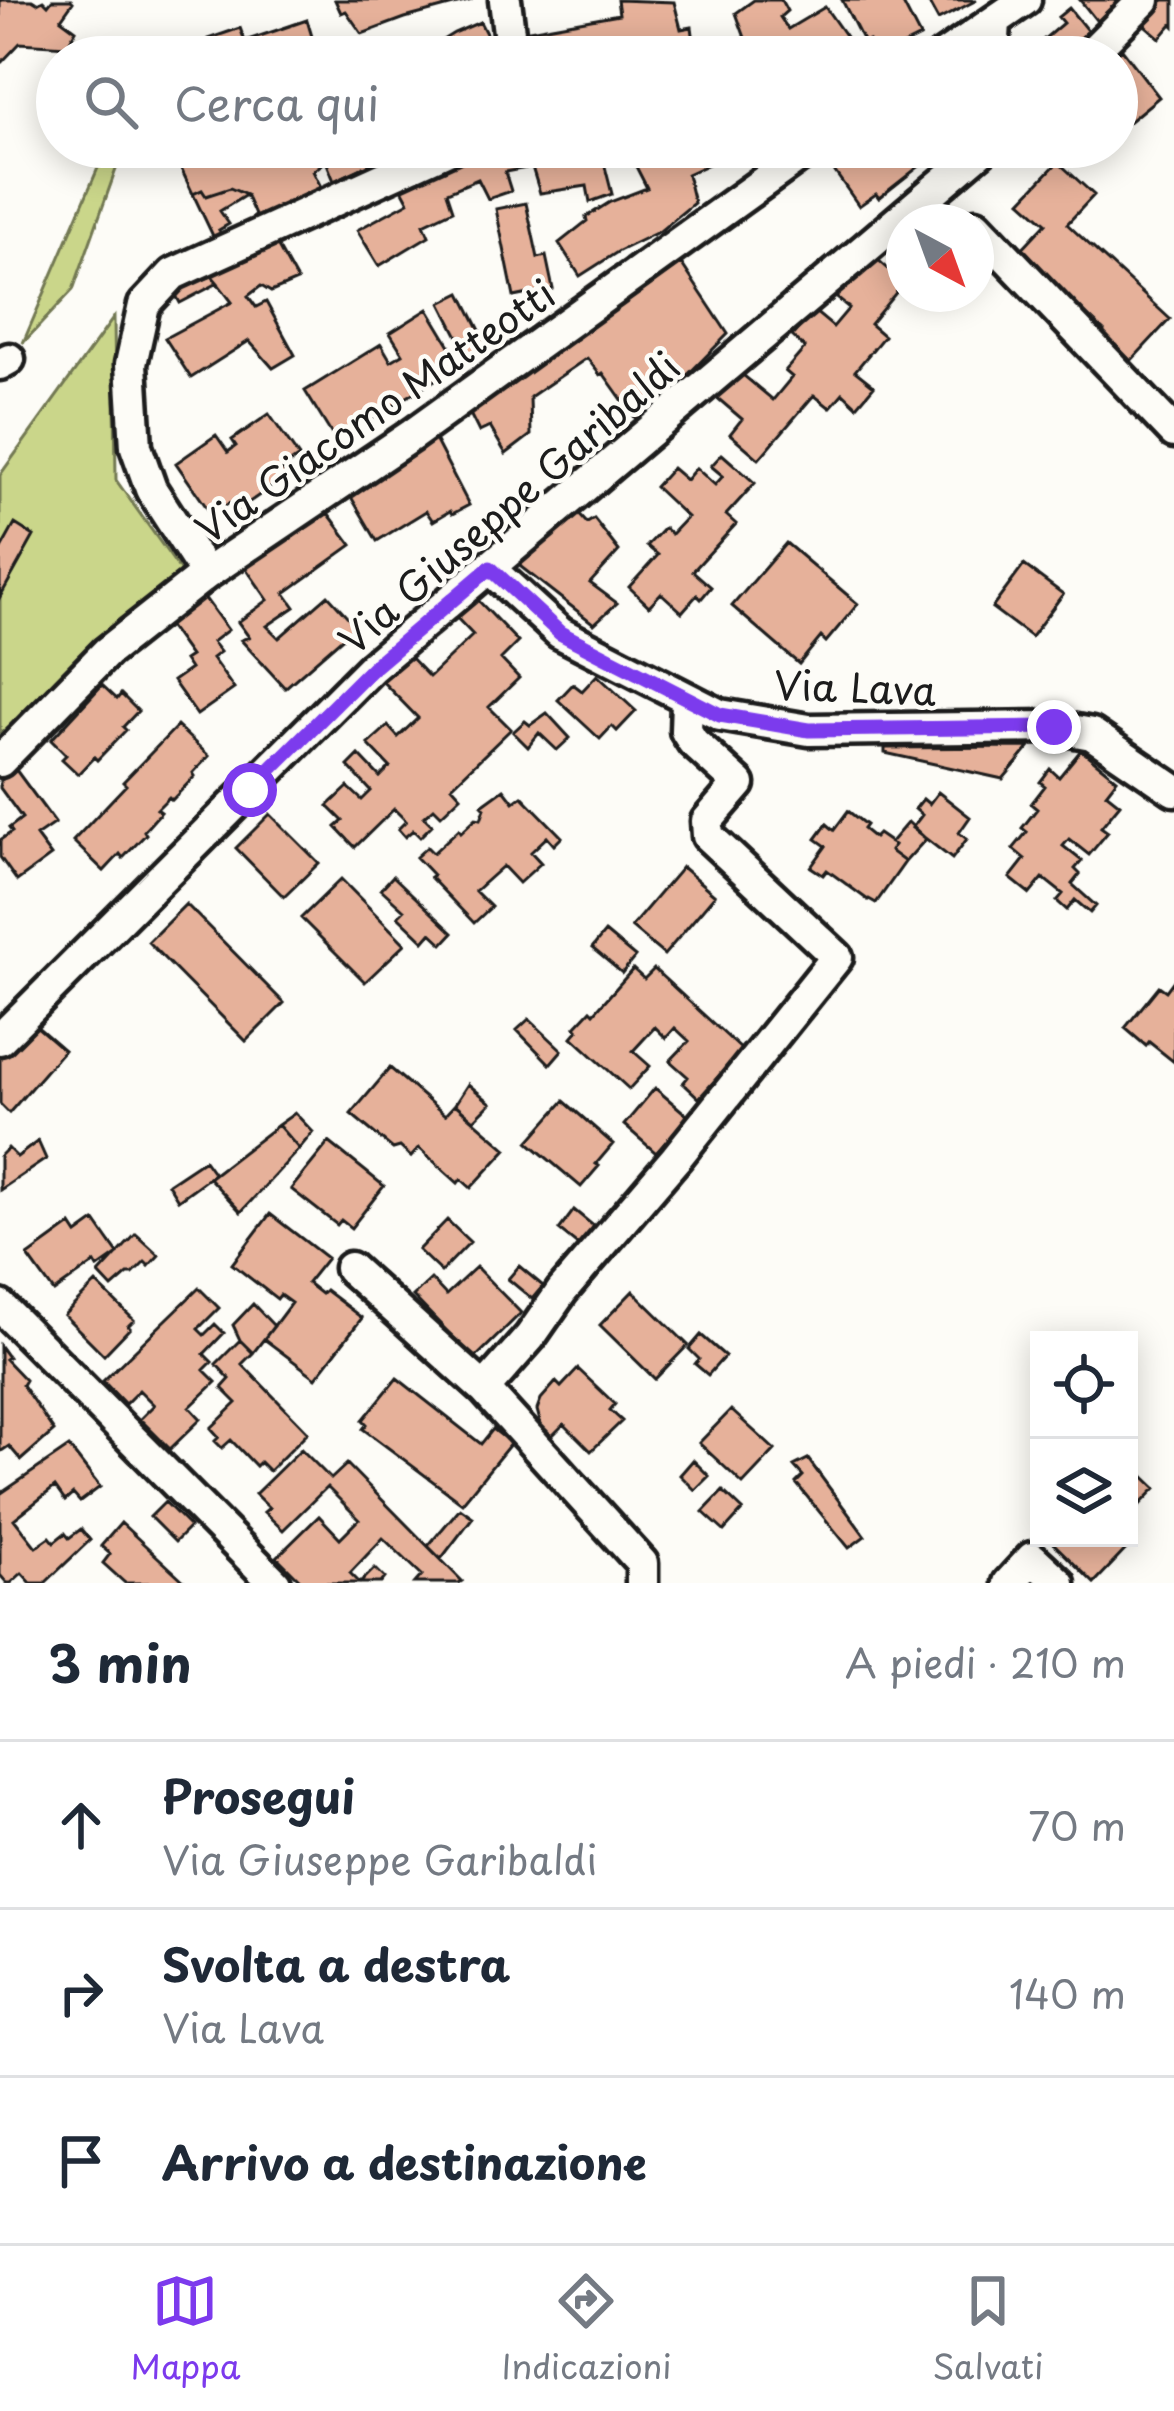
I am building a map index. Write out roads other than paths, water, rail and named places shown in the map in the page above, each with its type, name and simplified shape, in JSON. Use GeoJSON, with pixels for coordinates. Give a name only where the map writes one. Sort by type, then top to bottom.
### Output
{"type":"FeatureCollection","features":[{"type":"Feature","properties":{"kind":"street"},"geometry":{"type":"LineString","coordinates":[[506,0],[508,36]]}},
{"type":"Feature","properties":{"kind":"street"},"geometry":{"type":"LineString","coordinates":[[973,36],[1025,0]]}},
{"type":"Feature","properties":{"kind":"street"},"geometry":{"type":"LineString","coordinates":[[1108,36],[1144,0]]}},
{"type":"Feature","properties":{"kind":"street"},"geometry":{"type":"LineString","coordinates":[[994,36],[995,21]]}},
{"type":"Feature","properties":{"kind":"street"},"geometry":{"type":"LineString","coordinates":[[206,574],[151,489],[136,447],[131,364],[144,304],[173,274],[406,168]]}},
{"type":"Feature","properties":{"kind":"street","name":"Via Giacomo Matteotti"},"geometry":{"type":"LineString","coordinates":[[0,761],[107,652],[206,574],[412,435],[783,168]]}},
{"type":"Feature","properties":{"kind":"street","name":"Via Giuseppe Garibaldi"},"geometry":{"type":"LineString","coordinates":[[0,1039],[372,668],[959,168]]}},
{"type":"Feature","properties":{"kind":"street"},"geometry":{"type":"LineString","coordinates":[[938,185],[956,204]]}},
{"type":"Feature","properties":{"kind":"street"},"geometry":{"type":"LineString","coordinates":[[994,244],[1174,432]]}},
{"type":"Feature","properties":{"kind":"street","name":"Via Lava"},"geometry":{"type":"LineString","coordinates":[[490,568],[560,633],[720,715],[809,730],[1054,727],[1092,734],[1174,790]]}},
{"type":"Feature","properties":{"kind":"street"},"geometry":{"type":"LineString","coordinates":[[484,1389],[837,957],[708,836],[707,821],[739,784],[686,731],[687,700]]}},
{"type":"Feature","properties":{"kind":"street"},"geometry":{"type":"LineString","coordinates":[[350,1268],[484,1389],[642,1563],[642,1583]]}},
{"type":"Feature","properties":{"kind":"street"},"geometry":{"type":"LineString","coordinates":[[0,1306],[275,1583]]}},
{"type":"Feature","properties":{"kind":"street"},"geometry":{"type":"LineString","coordinates":[[1009,1583],[1032,1558],[1059,1583]]}}]}
